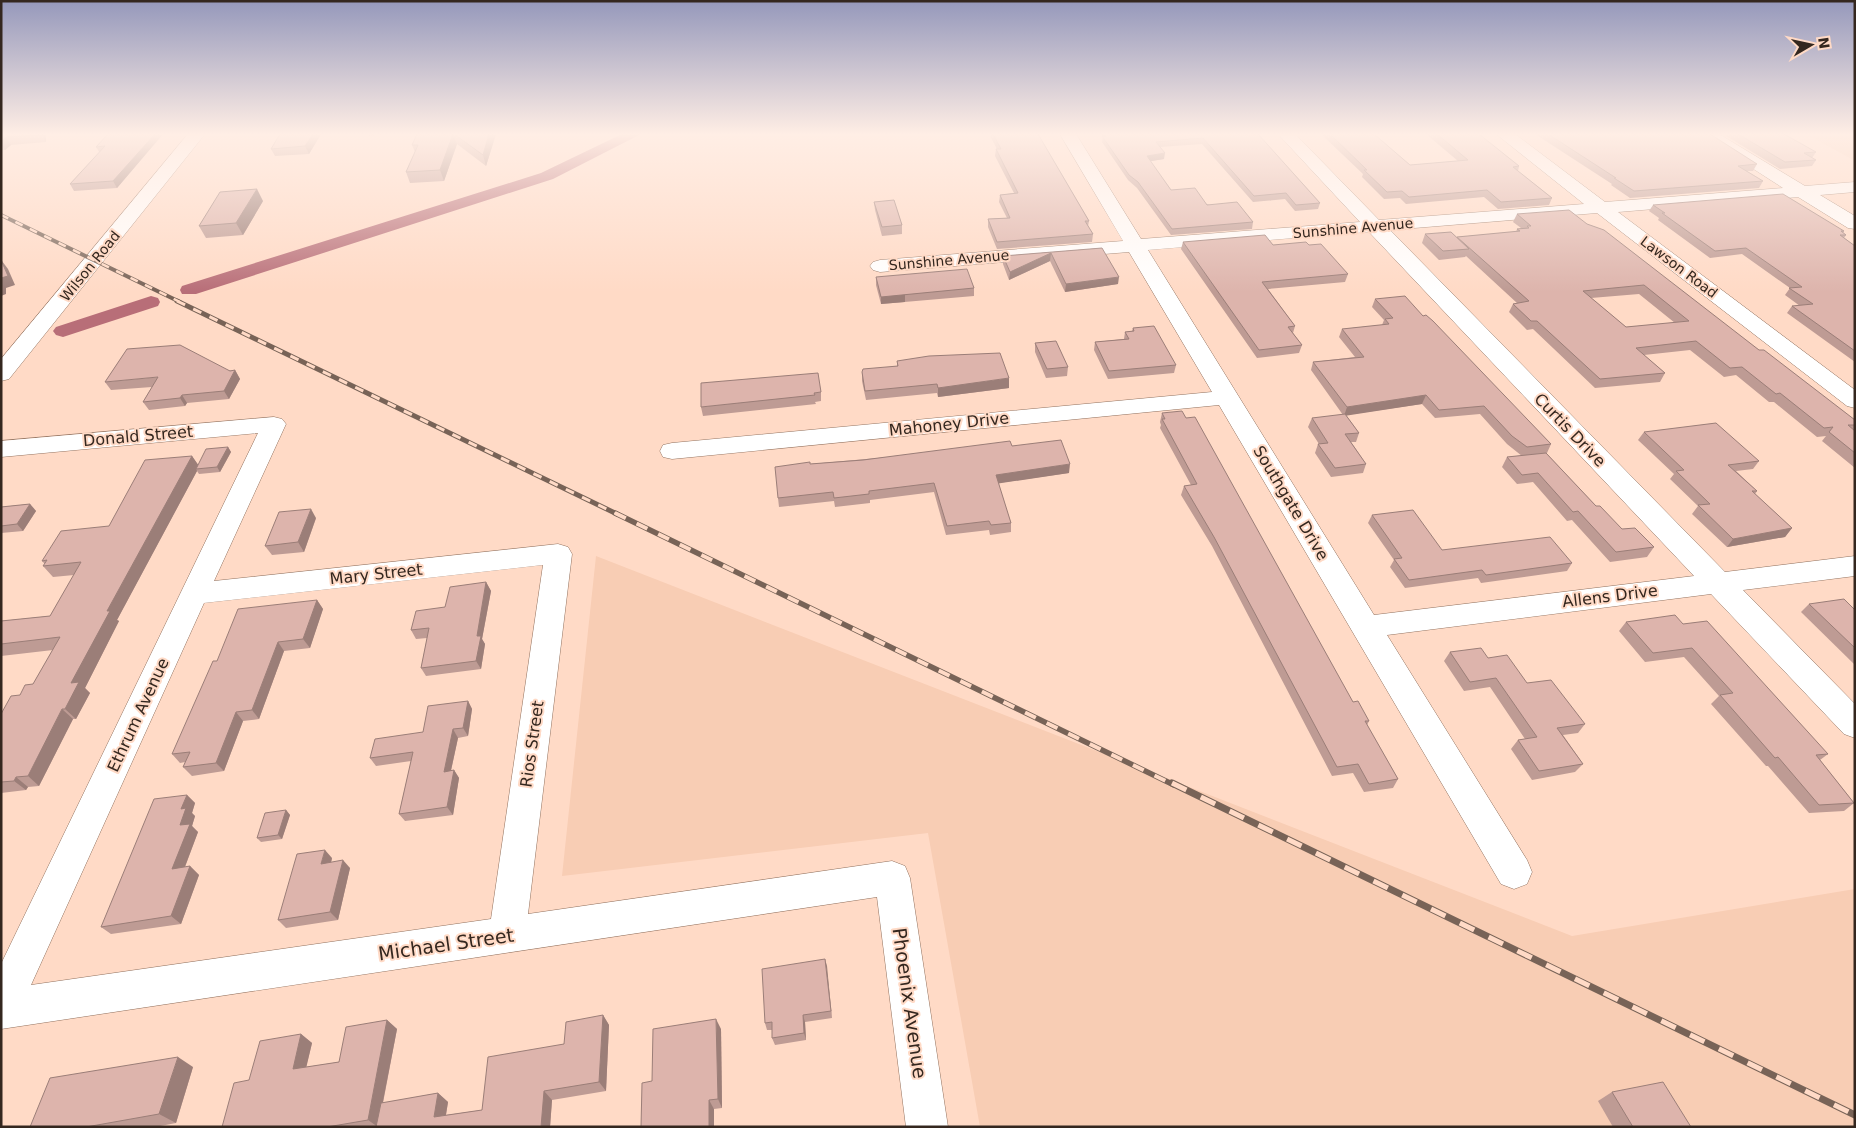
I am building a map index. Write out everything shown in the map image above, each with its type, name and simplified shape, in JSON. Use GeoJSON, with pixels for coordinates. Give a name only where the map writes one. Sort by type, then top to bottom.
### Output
{"type":"FeatureCollection","features":[{"type":"Feature","properties":{"kind":"street","name":"Wilson Road"},"geometry":{"type":"LineString","coordinates":[[1,374],[154,187]]}},
{"type":"Feature","properties":{"kind":"street","name":"Southgate Drive"},"geometry":{"type":"LineString","coordinates":[[1099,187],[1514,872]]}},
{"type":"Feature","properties":{"kind":"street","name":"Curtis Drive"},"geometry":{"type":"LineString","coordinates":[[1336,187],[1855,725]]}},
{"type":"Feature","properties":{"kind":"street","name":"Lawson Road"},"geometry":{"type":"LineString","coordinates":[[1573,187],[1855,401]]}},
{"type":"Feature","properties":{"kind":"street"},"geometry":{"type":"LineString","coordinates":[[1793,187],[1855,224]]}},
{"type":"Feature","properties":{"kind":"street","name":"Sunshine Avenue"},"geometry":{"type":"LineString","coordinates":[[880,266],[1855,187]]}},
{"type":"Feature","properties":{"kind":"street","name":"Mahoney Drive"},"geometry":{"type":"LineString","coordinates":[[672,452],[1227,397]]}},
{"type":"Feature","properties":{"kind":"street","name":"Donald Street"},"geometry":{"type":"LineString","coordinates":[[1,449],[274,424]]}},
{"type":"Feature","properties":{"kind":"street","name":"Ethrum Avenue"},"geometry":{"type":"LineString","coordinates":[[1,1008],[274,424]]}},
{"type":"Feature","properties":{"kind":"street","name":"Mary Street"},"geometry":{"type":"LineString","coordinates":[[195,594],[558,554]]}},
{"type":"Feature","properties":{"kind":"street","name":"Rios Street"},"geometry":{"type":"LineString","coordinates":[[507,935],[558,554]]}},
{"type":"Feature","properties":{"kind":"street","name":"Allens Drive"},"geometry":{"type":"LineString","coordinates":[[1366,627],[1855,566]]}},
{"type":"Feature","properties":{"kind":"street","name":"Michael Street"},"geometry":{"type":"LineString","coordinates":[[1,1008],[892,878]]}},
{"type":"Feature","properties":{"kind":"street","name":"Phoenix Avenue"},"geometry":{"type":"LineString","coordinates":[[892,878],[927,1127]]}},
{"type":"Feature","properties":{"kind":"shaded area"},"geometry":{"type":"Polygon","coordinates":[[[596,556],[1572,936],[1855,889],[1855,1127],[980,1127],[928,833],[562,876],[596,556]]]}},
{"type":"Feature","properties":{"kind":"building"},"geometry":{"type":"Polygon","coordinates":[[[1015,187],[1069,187],[1089,221],[1085,221],[1093,234],[997,242],[988,219],[1010,218],[1000,195],[1018,193],[1015,187]]]}},
{"type":"Feature","properties":{"kind":"building"},"geometry":{"type":"Polygon","coordinates":[[[1141,187],[1169,187],[1171,190],[1195,188],[1207,205],[1237,202],[1253,222],[1172,229],[1141,187]]]}},
{"type":"Feature","properties":{"kind":"building"},"geometry":{"type":"Polygon","coordinates":[[[1246,187],[1305,187],[1320,203],[1296,205],[1286,193],[1254,196],[1246,187]]]}},
{"type":"Feature","properties":{"kind":"building"},"geometry":{"type":"Polygon","coordinates":[[[1381,187],[1538,187],[1552,198],[1501,202],[1487,190],[1409,197],[1402,191],[1387,192],[1381,187]]]}},
{"type":"Feature","properties":{"kind":"building"},"geometry":{"type":"Polygon","coordinates":[[[1627,187],[1690,187],[1634,191],[1627,187]]]}},
{"type":"Feature","properties":{"kind":"building"},"geometry":{"type":"Polygon","coordinates":[[[257,189],[236,223],[199,226],[220,192],[257,189]]]}},
{"type":"Feature","properties":{"kind":"building"},"geometry":{"type":"Polygon","coordinates":[[[1783,194],[1844,231],[1841,231],[1846,235],[1840,235],[1855,246],[1855,351],[1792,306],[1813,304],[1789,288],[1802,287],[1746,248],[1715,251],[1653,205],[1783,194]]]}},
{"type":"Feature","properties":{"kind":"building"},"geometry":{"type":"Polygon","coordinates":[[[894,200],[902,225],[882,227],[874,202],[894,200]]]}},
{"type":"Feature","properties":{"kind":"building"},"geometry":{"type":"Polygon","coordinates":[[[1569,210],[1587,224],[1604,230],[1759,350],[1764,350],[1855,420],[1855,425],[1848,425],[1855,431],[1855,453],[1829,432],[1833,427],[1824,428],[1780,393],[1776,394],[1742,367],[1730,368],[1696,341],[1636,348],[1665,373],[1600,379],[1537,321],[1531,321],[1513,304],[1529,301],[1457,237],[1520,231],[1517,229],[1529,228],[1527,226],[1531,226],[1517,214],[1569,210]],[[1644,285],[1583,291],[1626,327],[1689,321],[1644,285]]]}},
{"type":"Feature","properties":{"kind":"building"},"geometry":{"type":"Polygon","coordinates":[[[1451,232],[1469,249],[1443,251],[1425,234],[1451,232]]]}},
{"type":"Feature","properties":{"kind":"building"},"geometry":{"type":"Polygon","coordinates":[[[1265,235],[1273,245],[1306,242],[1309,245],[1321,244],[1348,274],[1262,282],[1295,326],[1288,327],[1302,345],[1259,350],[1183,242],[1265,235]]]}},
{"type":"Feature","properties":{"kind":"building"},"geometry":{"type":"Polygon","coordinates":[[[1102,248],[1119,277],[1066,284],[1051,253],[1010,272],[1003,256],[1102,248]]]}},
{"type":"Feature","properties":{"kind":"building"},"geometry":{"type":"Polygon","coordinates":[[[1,260],[8,276],[1,278],[1,260]]]}},
{"type":"Feature","properties":{"kind":"building"},"geometry":{"type":"Polygon","coordinates":[[[967,269],[974,288],[881,297],[876,277],[967,269]]]}},
{"type":"Feature","properties":{"kind":"building"},"geometry":{"type":"Polygon","coordinates":[[[1405,296],[1423,316],[1426,315],[1433,321],[1551,444],[1527,447],[1512,436],[1484,406],[1439,410],[1426,395],[1347,407],[1313,362],[1364,357],[1342,329],[1389,324],[1385,319],[1393,318],[1375,299],[1405,296]]]}},
{"type":"Feature","properties":{"kind":"building"},"geometry":{"type":"Polygon","coordinates":[[[1154,326],[1176,365],[1109,371],[1095,342],[1129,339],[1125,332],[1134,331],[1133,328],[1154,326]]]}},
{"type":"Feature","properties":{"kind":"building"},"geometry":{"type":"Polygon","coordinates":[[[1056,341],[1068,367],[1047,369],[1035,343],[1056,341]]]}},
{"type":"Feature","properties":{"kind":"building"},"geometry":{"type":"Polygon","coordinates":[[[180,345],[230,371],[235,370],[224,391],[182,395],[180,398],[143,402],[158,377],[105,382],[127,349],[180,345]]]}},
{"type":"Feature","properties":{"kind":"building"},"geometry":{"type":"Polygon","coordinates":[[[1000,353],[1009,378],[938,388],[937,384],[865,391],[863,369],[898,366],[897,361],[929,356],[1000,353]]]}},
{"type":"Feature","properties":{"kind":"building"},"geometry":{"type":"Polygon","coordinates":[[[818,373],[821,392],[814,393],[815,395],[701,407],[701,383],[818,373]]]}},
{"type":"Feature","properties":{"kind":"building"},"geometry":{"type":"Polygon","coordinates":[[[1182,411],[1186,418],[1195,417],[1353,702],[1358,701],[1369,721],[1365,721],[1398,779],[1369,784],[1358,764],[1337,767],[1214,537],[1184,486],[1197,484],[1162,419],[1165,419],[1162,413],[1182,411]]]}},
{"type":"Feature","properties":{"kind":"building"},"geometry":{"type":"Polygon","coordinates":[[[1345,414],[1359,433],[1345,434],[1366,464],[1335,468],[1318,444],[1328,443],[1312,418],[1345,414]]]}},
{"type":"Feature","properties":{"kind":"building"},"geometry":{"type":"Polygon","coordinates":[[[1716,423],[1759,461],[1728,465],[1757,491],[1752,491],[1792,528],[1733,539],[1698,505],[1710,504],[1676,471],[1684,470],[1644,432],[1716,423]]]}},
{"type":"Feature","properties":{"kind":"building"},"geometry":{"type":"Polygon","coordinates":[[[1061,440],[1070,464],[996,475],[1011,523],[991,525],[989,521],[947,526],[934,483],[869,491],[869,494],[834,498],[833,492],[778,498],[775,467],[810,462],[810,464],[863,460],[1010,441],[1012,446],[1061,440]]]}},
{"type":"Feature","properties":{"kind":"building"},"geometry":{"type":"Polygon","coordinates":[[[228,447],[217,467],[196,469],[206,449],[228,447]]]}},
{"type":"Feature","properties":{"kind":"building"},"geometry":{"type":"Polygon","coordinates":[[[1546,453],[1596,506],[1600,506],[1622,529],[1635,528],[1654,547],[1616,552],[1578,511],[1573,512],[1538,473],[1522,475],[1507,457],[1546,453]]]}},
{"type":"Feature","properties":{"kind":"building"},"geometry":{"type":"Polygon","coordinates":[[[192,456],[107,611],[110,611],[71,683],[79,682],[65,709],[62,709],[28,776],[16,777],[14,781],[1,782],[1,714],[11,696],[20,695],[25,685],[33,684],[60,637],[1,644],[1,621],[50,616],[81,562],[43,566],[47,560],[42,561],[61,531],[109,526],[145,460],[192,456]]]}},
{"type":"Feature","properties":{"kind":"building"},"geometry":{"type":"Polygon","coordinates":[[[30,504],[17,524],[1,526],[1,507],[30,504]]]}},
{"type":"Feature","properties":{"kind":"building"},"geometry":{"type":"Polygon","coordinates":[[[311,509],[298,542],[265,546],[279,512],[311,509]]]}},
{"type":"Feature","properties":{"kind":"building"},"geometry":{"type":"Polygon","coordinates":[[[1413,510],[1442,550],[1550,537],[1572,563],[1486,575],[1482,570],[1409,580],[1394,559],[1402,558],[1372,515],[1413,510]]]}},
{"type":"Feature","properties":{"kind":"building"},"geometry":{"type":"Polygon","coordinates":[[[486,582],[477,636],[481,636],[476,661],[421,668],[429,628],[411,630],[416,611],[445,607],[450,587],[486,582]]]}},
{"type":"Feature","properties":{"kind":"building"},"geometry":{"type":"Polygon","coordinates":[[[1844,599],[1855,610],[1855,648],[1809,604],[1844,599]]]}},
{"type":"Feature","properties":{"kind":"building"},"geometry":{"type":"Polygon","coordinates":[[[317,600],[303,639],[278,642],[252,710],[236,712],[216,763],[183,767],[190,752],[172,754],[213,661],[217,661],[238,609],[317,600]]]}},
{"type":"Feature","properties":{"kind":"building"},"geometry":{"type":"Polygon","coordinates":[[[1675,615],[1683,624],[1707,621],[1828,754],[1816,755],[1854,803],[1819,805],[1778,757],[1775,758],[1720,695],[1733,693],[1692,648],[1653,653],[1626,622],[1675,615]]]}},
{"type":"Feature","properties":{"kind":"building"},"geometry":{"type":"Polygon","coordinates":[[[1481,648],[1488,658],[1507,655],[1527,683],[1551,680],[1585,724],[1557,728],[1583,764],[1539,771],[1518,740],[1537,737],[1496,678],[1470,682],[1450,652],[1481,648]]]}},
{"type":"Feature","properties":{"kind":"building"},"geometry":{"type":"Polygon","coordinates":[[[468,701],[463,728],[453,729],[444,772],[454,770],[447,807],[399,814],[413,752],[370,758],[375,739],[423,732],[428,706],[468,701]]]}},
{"type":"Feature","properties":{"kind":"building"},"geometry":{"type":"Polygon","coordinates":[[[187,795],[181,809],[186,808],[180,825],[190,824],[172,869],[190,866],[171,916],[101,927],[154,799],[187,795]]]}},
{"type":"Feature","properties":{"kind":"building"},"geometry":{"type":"Polygon","coordinates":[[[286,810],[278,835],[257,838],[265,813],[286,810]]]}},
{"type":"Feature","properties":{"kind":"building"},"geometry":{"type":"Polygon","coordinates":[[[325,850],[321,864],[343,860],[330,912],[278,920],[297,854],[325,850]]]}},
{"type":"Feature","properties":{"kind":"building"},"geometry":{"type":"Polygon","coordinates":[[[825,959],[831,1011],[803,1015],[804,1033],[772,1038],[772,1022],[765,1023],[762,969],[825,959]]]}},
{"type":"Feature","properties":{"kind":"building"},"geometry":{"type":"Polygon","coordinates":[[[603,1015],[599,1082],[544,1091],[541,1127],[376,1127],[381,1103],[438,1093],[434,1117],[482,1110],[488,1057],[564,1044],[566,1022],[603,1015]]]}},
{"type":"Feature","properties":{"kind":"building"},"geometry":{"type":"Polygon","coordinates":[[[716,1019],[718,1099],[709,1100],[709,1127],[641,1127],[642,1083],[652,1081],[653,1029],[716,1019]]]}},
{"type":"Feature","properties":{"kind":"building"},"geometry":{"type":"Polygon","coordinates":[[[387,1020],[368,1120],[327,1127],[222,1127],[234,1083],[249,1080],[260,1041],[301,1034],[293,1069],[339,1062],[346,1027],[387,1020]]]}},
{"type":"Feature","properties":{"kind":"building"},"geometry":{"type":"Polygon","coordinates":[[[178,1057],[159,1114],[86,1127],[30,1127],[50,1078],[178,1057]]]}},
{"type":"Feature","properties":{"kind":"building"},"geometry":{"type":"Polygon","coordinates":[[[1663,1082],[1691,1127],[1633,1127],[1612,1092],[1663,1082]]]}},
{"type":"Feature","properties":{"kind":"waterway"},"geometry":{"type":"LineString","coordinates":[[189,290],[514,187]]}},
{"type":"Feature","properties":{"kind":"waterway"},"geometry":{"type":"LineString","coordinates":[[63,331],[151,302]]}},
{"type":"Feature","properties":{"kind":"railway"},"geometry":{"type":"LineString","coordinates":[[1,215],[180,302]]}},
{"type":"Feature","properties":{"kind":"railway"},"geometry":{"type":"LineString","coordinates":[[177,301],[617,514]]}},
{"type":"Feature","properties":{"kind":"railway"},"geometry":{"type":"LineString","coordinates":[[615,513],[1174,785]]}},
{"type":"Feature","properties":{"kind":"railway"},"geometry":{"type":"LineString","coordinates":[[1172,783],[1855,1115]]}}]}
